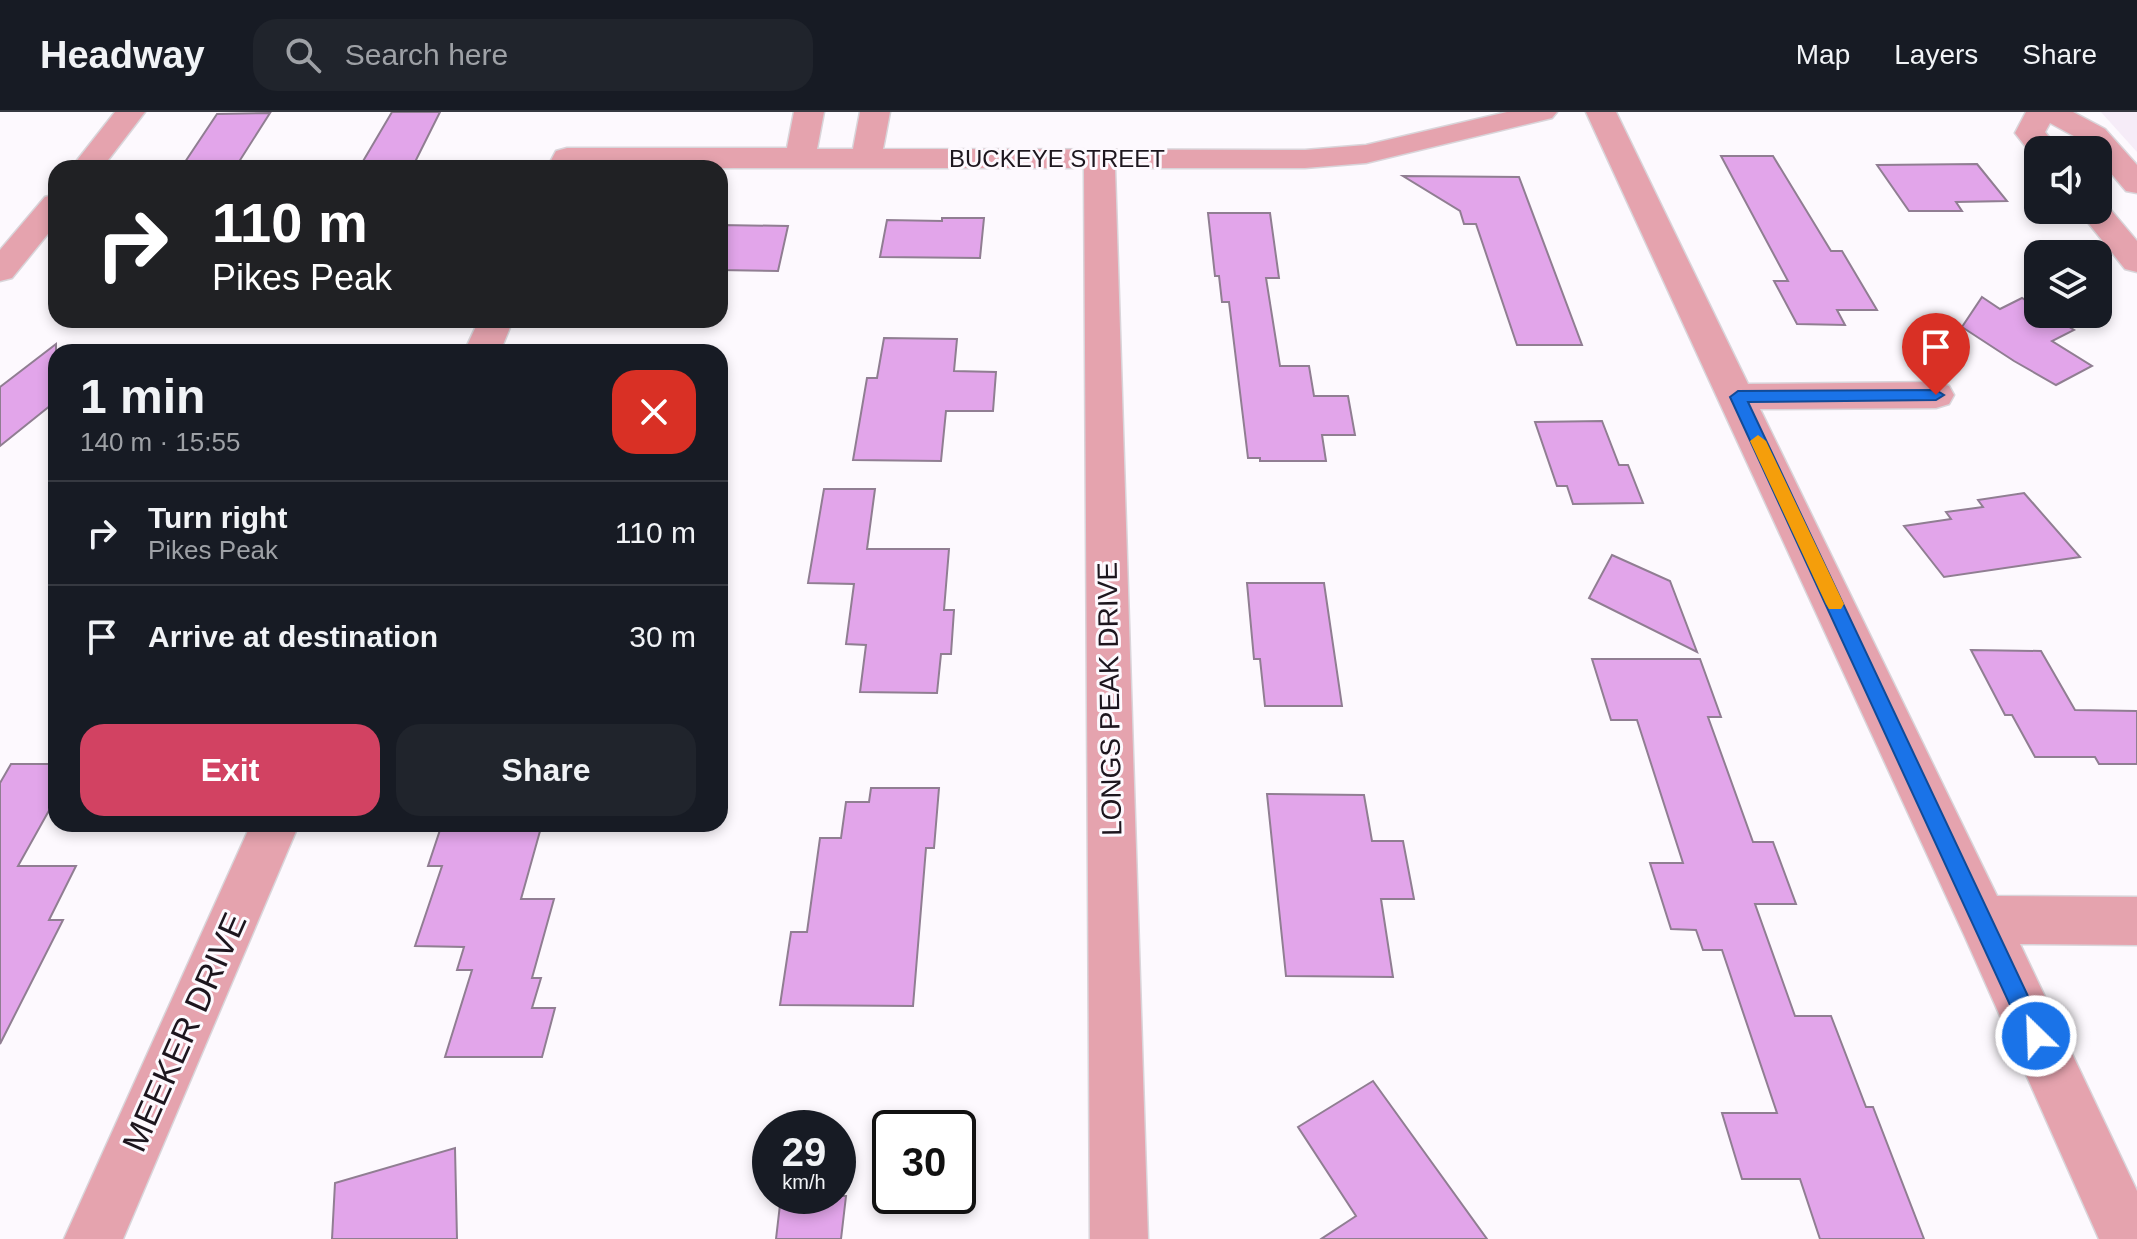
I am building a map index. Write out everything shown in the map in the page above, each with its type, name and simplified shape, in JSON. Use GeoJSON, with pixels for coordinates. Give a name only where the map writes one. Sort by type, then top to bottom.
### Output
{"type":"FeatureCollection","features":[{"type":"Feature","properties":{"kind":"street"},"geometry":{"type":"LineString","coordinates":[[92,160],[130,112]]}},
{"type":"Feature","properties":{"kind":"street"},"geometry":{"type":"LineString","coordinates":[[800,158],[809,112]]}},
{"type":"Feature","properties":{"kind":"street"},"geometry":{"type":"LineString","coordinates":[[866,157],[875,112]]}},
{"type":"Feature","properties":{"kind":"street","name":"BUCKEYE STREET"},"geometry":{"type":"LineString","coordinates":[[706,160],[866,157],[1305,159],[1366,154],[1417,144],[1542,112]]}},
{"type":"Feature","properties":{"kind":"street"},"geometry":{"type":"LineString","coordinates":[[1601,112],[1738,397],[2129,1239]]}},
{"type":"Feature","properties":{"kind":"street"},"geometry":{"type":"LineString","coordinates":[[2032,136],[2030,133],[2041,112]]}},
{"type":"Feature","properties":{"kind":"street"},"geometry":{"type":"LineString","coordinates":[[2051,112],[2094,135],[2137,184]]}},
{"type":"Feature","properties":{"kind":"street","name":"LONGS PEAK DRIVE"},"geometry":{"type":"LineString","coordinates":[[1099,160],[1119,1239]]}},
{"type":"Feature","properties":{"kind":"street"},"geometry":{"type":"LineString","coordinates":[[0,271],[48,214]]}},
{"type":"Feature","properties":{"kind":"street"},"geometry":{"type":"LineString","coordinates":[[2106,224],[2137,262]]}},
{"type":"Feature","properties":{"kind":"street"},"geometry":{"type":"LineString","coordinates":[[1738,397],[1936,395]]}},
{"type":"Feature","properties":{"kind":"street","name":"MEEKER DRIVE"},"geometry":{"type":"LineString","coordinates":[[93,1239],[271,832]]}},
{"type":"Feature","properties":{"kind":"street"},"geometry":{"type":"LineString","coordinates":[[1983,920],[2137,921]]}},
{"type":"Feature","properties":{"kind":"shaded area"},"geometry":{"type":"Polygon","coordinates":[[[2101,112],[2137,112],[2137,152],[2101,112]]]}},
{"type":"Feature","properties":{"kind":"building"},"geometry":{"type":"Polygon","coordinates":[[[392,112],[440,112],[416,160],[364,160],[392,112]]]}},
{"type":"Feature","properties":{"kind":"building"},"geometry":{"type":"Polygon","coordinates":[[[270,113],[240,160],[186,160],[217,114],[270,113]]]}},
{"type":"Feature","properties":{"kind":"building"},"geometry":{"type":"Polygon","coordinates":[[[1721,156],[1773,156],[1831,251],[1842,251],[1877,310],[1837,310],[1845,325],[1797,324],[1774,281],[1788,281],[1721,156]]]}},
{"type":"Feature","properties":{"kind":"building"},"geometry":{"type":"Polygon","coordinates":[[[1977,164],[2007,201],[1956,202],[1962,211],[1909,211],[1877,165],[1977,164]]]}},
{"type":"Feature","properties":{"kind":"building"},"geometry":{"type":"Polygon","coordinates":[[[1403,176],[1519,177],[1582,345],[1517,345],[1476,224],[1464,224],[1460,211],[1403,176]]]}},
{"type":"Feature","properties":{"kind":"building"},"geometry":{"type":"Polygon","coordinates":[[[1208,213],[1270,213],[1279,278],[1266,278],[1280,366],[1309,366],[1314,396],[1348,396],[1355,435],[1322,435],[1326,461],[1260,461],[1260,458],[1248,458],[1229,302],[1222,302],[1219,276],[1215,276],[1208,213]]]}},
{"type":"Feature","properties":{"kind":"building"},"geometry":{"type":"Polygon","coordinates":[[[942,218],[984,218],[980,258],[880,257],[887,220],[942,221],[942,218]]]}},
{"type":"Feature","properties":{"kind":"building"},"geometry":{"type":"Polygon","coordinates":[[[728,225],[788,226],[778,271],[728,270],[728,225]]]}},
{"type":"Feature","properties":{"kind":"building"},"geometry":{"type":"Polygon","coordinates":[[[1982,297],[2000,309],[2022,298],[2024,328],[2071,328],[2074,330],[2052,341],[2092,366],[2056,385],[1962,327],[1982,297]]]}},
{"type":"Feature","properties":{"kind":"building"},"geometry":{"type":"Polygon","coordinates":[[[884,338],[957,339],[954,371],[996,372],[993,411],[946,411],[941,461],[853,460],[867,378],[877,378],[884,338]]]}},
{"type":"Feature","properties":{"kind":"building"},"geometry":{"type":"Polygon","coordinates":[[[48,350],[48,407],[0,446],[0,387],[48,350]]]}},
{"type":"Feature","properties":{"kind":"building"},"geometry":{"type":"Polygon","coordinates":[[[1602,421],[1619,465],[1628,465],[1643,503],[1573,504],[1567,486],[1557,486],[1535,422],[1602,421]]]}},
{"type":"Feature","properties":{"kind":"building"},"geometry":{"type":"Polygon","coordinates":[[[824,489],[875,489],[867,549],[949,549],[944,610],[954,610],[951,654],[941,654],[937,693],[860,692],[866,645],[846,644],[854,584],[808,583],[824,489]]]}},
{"type":"Feature","properties":{"kind":"building"},"geometry":{"type":"Polygon","coordinates":[[[2024,493],[2080,557],[1944,577],[1904,526],[1951,519],[1946,512],[1983,507],[1978,500],[2024,493]]]}},
{"type":"Feature","properties":{"kind":"building"},"geometry":{"type":"Polygon","coordinates":[[[1612,555],[1670,581],[1697,652],[1589,598],[1612,555]]]}},
{"type":"Feature","properties":{"kind":"building"},"geometry":{"type":"Polygon","coordinates":[[[1247,583],[1324,583],[1342,706],[1265,706],[1260,659],[1254,659],[1247,583]]]}},
{"type":"Feature","properties":{"kind":"building"},"geometry":{"type":"Polygon","coordinates":[[[1971,650],[2041,651],[2075,710],[2137,711],[2137,764],[2099,764],[2095,757],[2035,757],[2012,715],[2005,715],[1971,650]]]}},
{"type":"Feature","properties":{"kind":"building"},"geometry":{"type":"Polygon","coordinates":[[[1592,659],[1700,659],[1721,717],[1708,717],[1753,842],[1773,842],[1796,904],[1755,904],[1795,1016],[1831,1016],[1866,1107],[1873,1107],[1924,1239],[1820,1239],[1800,1179],[1742,1179],[1722,1113],[1777,1113],[1722,950],[1703,950],[1696,930],[1671,929],[1650,863],[1683,863],[1637,720],[1611,720],[1592,659]]]}},
{"type":"Feature","properties":{"kind":"building"},"geometry":{"type":"Polygon","coordinates":[[[11,764],[48,764],[48,812],[18,866],[76,866],[49,920],[63,920],[0,1044],[0,783],[11,764]]]}},
{"type":"Feature","properties":{"kind":"building"},"geometry":{"type":"Polygon","coordinates":[[[871,788],[939,788],[934,848],[926,848],[913,1006],[780,1005],[791,932],[807,932],[820,838],[841,838],[846,802],[869,802],[871,788]]]}},
{"type":"Feature","properties":{"kind":"building"},"geometry":{"type":"Polygon","coordinates":[[[1267,794],[1364,795],[1372,841],[1403,841],[1414,899],[1381,899],[1393,977],[1286,976],[1267,794]]]}},
{"type":"Feature","properties":{"kind":"building"},"geometry":{"type":"Polygon","coordinates":[[[439,832],[540,832],[521,899],[554,899],[532,978],[541,978],[532,1008],[555,1008],[542,1057],[445,1057],[472,970],[457,970],[464,947],[415,946],[442,866],[428,866],[439,832]]]}},
{"type":"Feature","properties":{"kind":"building"},"geometry":{"type":"Polygon","coordinates":[[[1373,1081],[1487,1239],[1321,1239],[1356,1216],[1298,1127],[1373,1081]]]}},
{"type":"Feature","properties":{"kind":"building"},"geometry":{"type":"Polygon","coordinates":[[[455,1148],[457,1239],[332,1239],[335,1183],[455,1148]]]}},
{"type":"Feature","properties":{"kind":"building"},"geometry":{"type":"Polygon","coordinates":[[[779,1214],[844,1214],[841,1239],[776,1239],[779,1214]]]}},
{"type":"Feature","properties":{"kind":"slow traffic"},"geometry":{"type":"LineString","coordinates":[[1758,441],[1835,604]]}},
{"type":"Feature","properties":{"kind":"route"},"geometry":{"type":"LineString","coordinates":[[1936,395],[1738,397],[2036,1036]]}}]}
